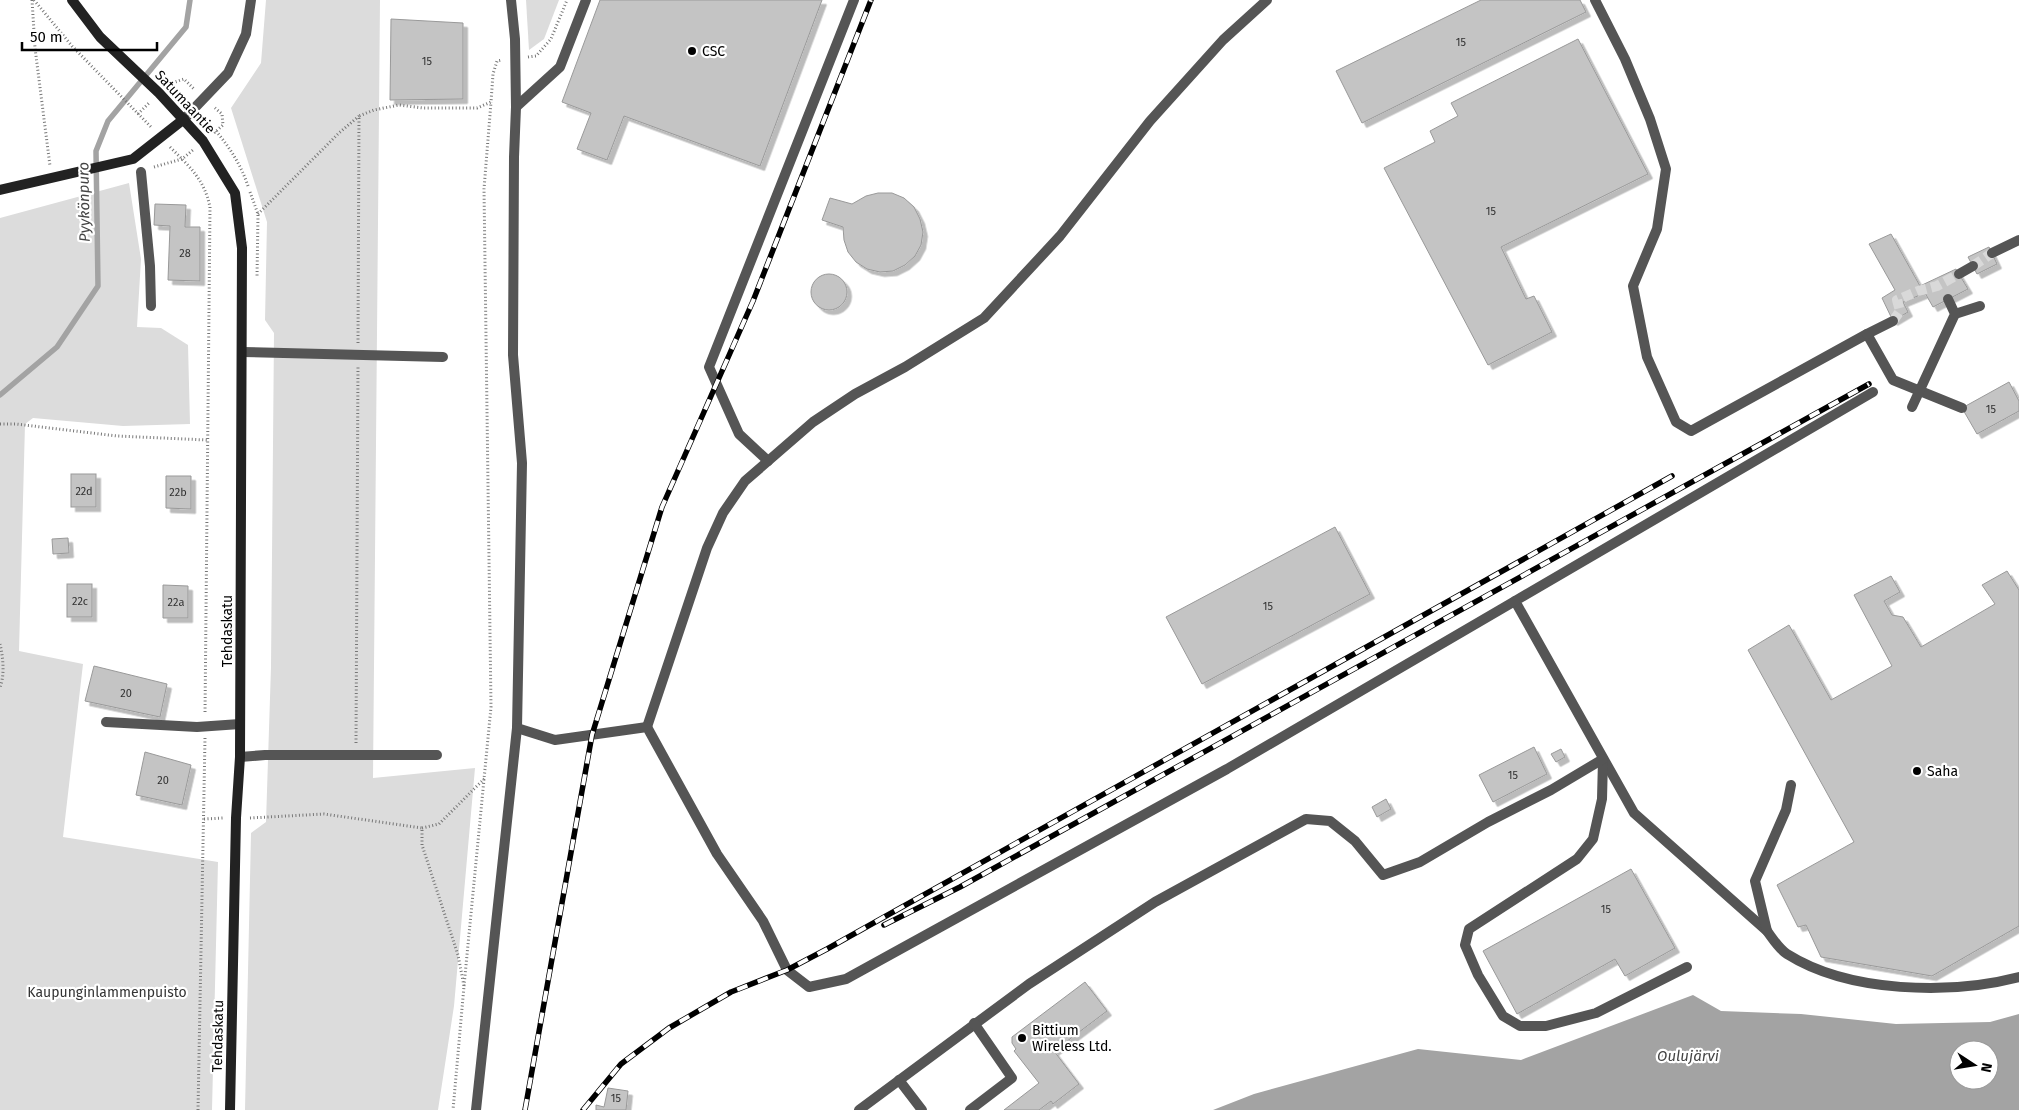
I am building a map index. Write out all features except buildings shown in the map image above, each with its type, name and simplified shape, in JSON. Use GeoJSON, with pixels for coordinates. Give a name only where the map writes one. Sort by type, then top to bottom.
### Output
{"type":"FeatureCollection","features":[{"type":"Feature","properties":{"kind":"street","name":"Satumaantie"},"geometry":{"type":"LineString","coordinates":[[72,0],[100,37],[184,118],[215,158]]}},
{"type":"Feature","properties":{"kind":"street"},"geometry":{"type":"LineString","coordinates":[[0,190],[133,159],[184,118],[228,73],[246,34],[251,0]]}},
{"type":"Feature","properties":{"kind":"street"},"geometry":{"type":"LineString","coordinates":[[476,1110],[517,728],[522,464],[513,355],[516,107],[511,0]]}},
{"type":"Feature","properties":{"kind":"street"},"geometry":{"type":"LineString","coordinates":[[516,107],[560,67],[586,0]]}},
{"type":"Feature","properties":{"kind":"street"},"geometry":{"type":"LineString","coordinates":[[768,461],[739,434],[709,367],[854,0]]}},
{"type":"Feature","properties":{"kind":"street"},"geometry":{"type":"LineString","coordinates":[[1267,0],[1223,40],[1150,121],[1060,236],[984,318],[905,367],[856,394],[813,422],[745,481],[723,513],[707,548],[647,727],[717,854],[763,921],[787,970],[809,987],[846,979],[1227,769],[1873,392]]}},
{"type":"Feature","properties":{"kind":"street"},"geometry":{"type":"LineString","coordinates":[[1595,0],[1625,59],[1650,119],[1666,169],[1657,229],[1633,286],[1647,357],[1676,422],[1691,430],[1893,321]]}},
{"type":"Feature","properties":{"kind":"street","name":"Tehdaskatu"},"geometry":{"type":"LineString","coordinates":[[215,158],[236,193],[242,248],[240,757],[236,818],[230,1110]]}},
{"type":"Feature","properties":{"kind":"street"},"geometry":{"type":"LineString","coordinates":[[141,172],[150,266],[151,306]]}},
{"type":"Feature","properties":{"kind":"street"},"geometry":{"type":"LineString","coordinates":[[1992,253],[2019,240]]}},
{"type":"Feature","properties":{"kind":"street"},"geometry":{"type":"LineString","coordinates":[[1959,274],[1973,266]]}},
{"type":"Feature","properties":{"kind":"street"},"geometry":{"type":"LineString","coordinates":[[1948,299],[1956,314]]}},
{"type":"Feature","properties":{"kind":"street"},"geometry":{"type":"LineString","coordinates":[[1912,407],[1956,314],[1980,306]]}},
{"type":"Feature","properties":{"kind":"street"},"geometry":{"type":"LineString","coordinates":[[1867,334],[1893,380],[1962,408]]}},
{"type":"Feature","properties":{"kind":"street"},"geometry":{"type":"LineString","coordinates":[[242,352],[443,357]]}},
{"type":"Feature","properties":{"kind":"street"},"geometry":{"type":"LineString","coordinates":[[1515,601],[1634,813],[1767,932],[1785,953],[1814,968],[1896,988],[1943,989],[1993,984],[2019,977]]}},
{"type":"Feature","properties":{"kind":"street"},"geometry":{"type":"LineString","coordinates":[[106,722],[205,726],[240,724]]}},
{"type":"Feature","properties":{"kind":"street"},"geometry":{"type":"LineString","coordinates":[[517,728],[555,740],[647,727]]}},
{"type":"Feature","properties":{"kind":"street"},"geometry":{"type":"LineString","coordinates":[[240,757],[437,755]]}},
{"type":"Feature","properties":{"kind":"street"},"geometry":{"type":"LineString","coordinates":[[1603,759],[1602,799],[1593,839],[1577,859],[1469,929],[1465,945],[1478,975],[1504,1016],[1520,1026],[1546,1026],[1596,1013],[1687,968]]}},
{"type":"Feature","properties":{"kind":"street"},"geometry":{"type":"LineString","coordinates":[[859,1110],[1029,984],[1155,902],[1306,819],[1330,821],[1355,841],[1383,875],[1420,862],[1488,822],[1551,790],[1603,759]]}},
{"type":"Feature","properties":{"kind":"street"},"geometry":{"type":"LineString","coordinates":[[1767,932],[1756,881],[1786,810],[1791,785]]}},
{"type":"Feature","properties":{"kind":"street"},"geometry":{"type":"LineString","coordinates":[[970,1110],[1012,1078],[974,1023]]}},
{"type":"Feature","properties":{"kind":"street"},"geometry":{"type":"LineString","coordinates":[[899,1080],[922,1110]]}},
{"type":"Feature","properties":{"kind":"path"},"geometry":{"type":"LineString","coordinates":[[33,0],[72,46],[199,177],[207,193],[210,207],[204,819],[198,1110]]}},
{"type":"Feature","properties":{"kind":"path"},"geometry":{"type":"LineString","coordinates":[[33,0],[36,48],[52,178]]}},
{"type":"Feature","properties":{"kind":"path"},"geometry":{"type":"LineString","coordinates":[[453,1110],[492,707],[484,189],[493,74],[497,61],[536,56],[551,40],[567,0]]}},
{"type":"Feature","properties":{"kind":"path"},"geometry":{"type":"LineString","coordinates":[[258,214],[339,132],[359,116],[374,110],[399,105],[423,108],[477,108],[491,102]]}},
{"type":"Feature","properties":{"kind":"path"},"geometry":{"type":"LineString","coordinates":[[356,756],[359,116]]}},
{"type":"Feature","properties":{"kind":"path"},"geometry":{"type":"LineString","coordinates":[[0,424],[16,424],[117,436],[207,440]]}},
{"type":"Feature","properties":{"kind":"path"},"geometry":{"type":"LineString","coordinates":[[0,644],[2,654],[0,687]]}},
{"type":"Feature","properties":{"kind":"path"},"geometry":{"type":"LineString","coordinates":[[204,819],[324,814],[422,828],[439,824],[485,778]]}},
{"type":"Feature","properties":{"kind":"path"},"geometry":{"type":"LineString","coordinates":[[422,828],[422,845],[458,955],[464,986]]}},
{"type":"Feature","properties":{"kind":"green space"},"geometry":{"type":"Polygon","coordinates":[[[266,0],[380,0],[373,778],[475,768],[454,1006],[438,1110],[245,1110],[251,833],[266,822],[271,667],[274,333],[265,320],[267,222],[231,108],[261,63],[266,0]]]}},
{"type":"Feature","properties":{"kind":"green space"},"geometry":{"type":"Polygon","coordinates":[[[526,0],[559,0],[544,39],[529,50],[526,0]]]}},
{"type":"Feature","properties":{"kind":"green space","name":"Kaupunginlammenpuisto"},"geometry":{"type":"Polygon","coordinates":[[[129,183],[141,259],[137,327],[161,328],[188,345],[190,424],[123,426],[33,418],[25,424],[19,651],[83,664],[63,837],[218,862],[212,1110],[0,1110],[0,218],[129,183]]]}},
{"type":"Feature","properties":{"kind":"water","name":"Oulujärvi"},"geometry":{"type":"Polygon","coordinates":[[[1693,995],[1721,1011],[1801,1014],[1896,1024],[1990,1022],[2019,1014],[2019,1110],[1213,1110],[1254,1094],[1418,1049],[1521,1060],[1693,995]]]}},
{"type":"Feature","properties":{"kind":"waterway","name":"Pyykönpuro"},"geometry":{"type":"LineString","coordinates":[[0,395],[57,347],[98,286],[96,151],[108,121],[186,27],[190,0]]}},
{"type":"Feature","properties":{"kind":"tunnel"},"geometry":{"type":"LineString","coordinates":[[1973,266],[1992,253]]}},
{"type":"Feature","properties":{"kind":"tunnel"},"geometry":{"type":"LineString","coordinates":[[1893,321],[1900,311],[1897,300],[1918,291],[1937,286],[1959,274]]}},
{"type":"Feature","properties":{"kind":"railway"},"geometry":{"type":"LineString","coordinates":[[525,1110],[592,735],[662,507],[753,301],[871,0]]}},
{"type":"Feature","properties":{"kind":"railway"},"geometry":{"type":"LineString","coordinates":[[884,925],[960,887],[1869,384]]}},
{"type":"Feature","properties":{"kind":"railway"},"geometry":{"type":"LineString","coordinates":[[583,1110],[621,1064],[669,1028],[731,992],[787,970],[827,949],[1672,476]]}},
{"type":"Feature","properties":{"kind":"place","name":"CSC"},"geometry":{"type":"Point","coordinates":[692,51]}},
{"type":"Feature","properties":{"kind":"place","name":"Saha"},"geometry":{"type":"Point","coordinates":[1917,771]}},
{"type":"Feature","properties":{"kind":"place","name":"Bittium Wireless Ltd."},"geometry":{"type":"Point","coordinates":[1022,1038]}}]}
